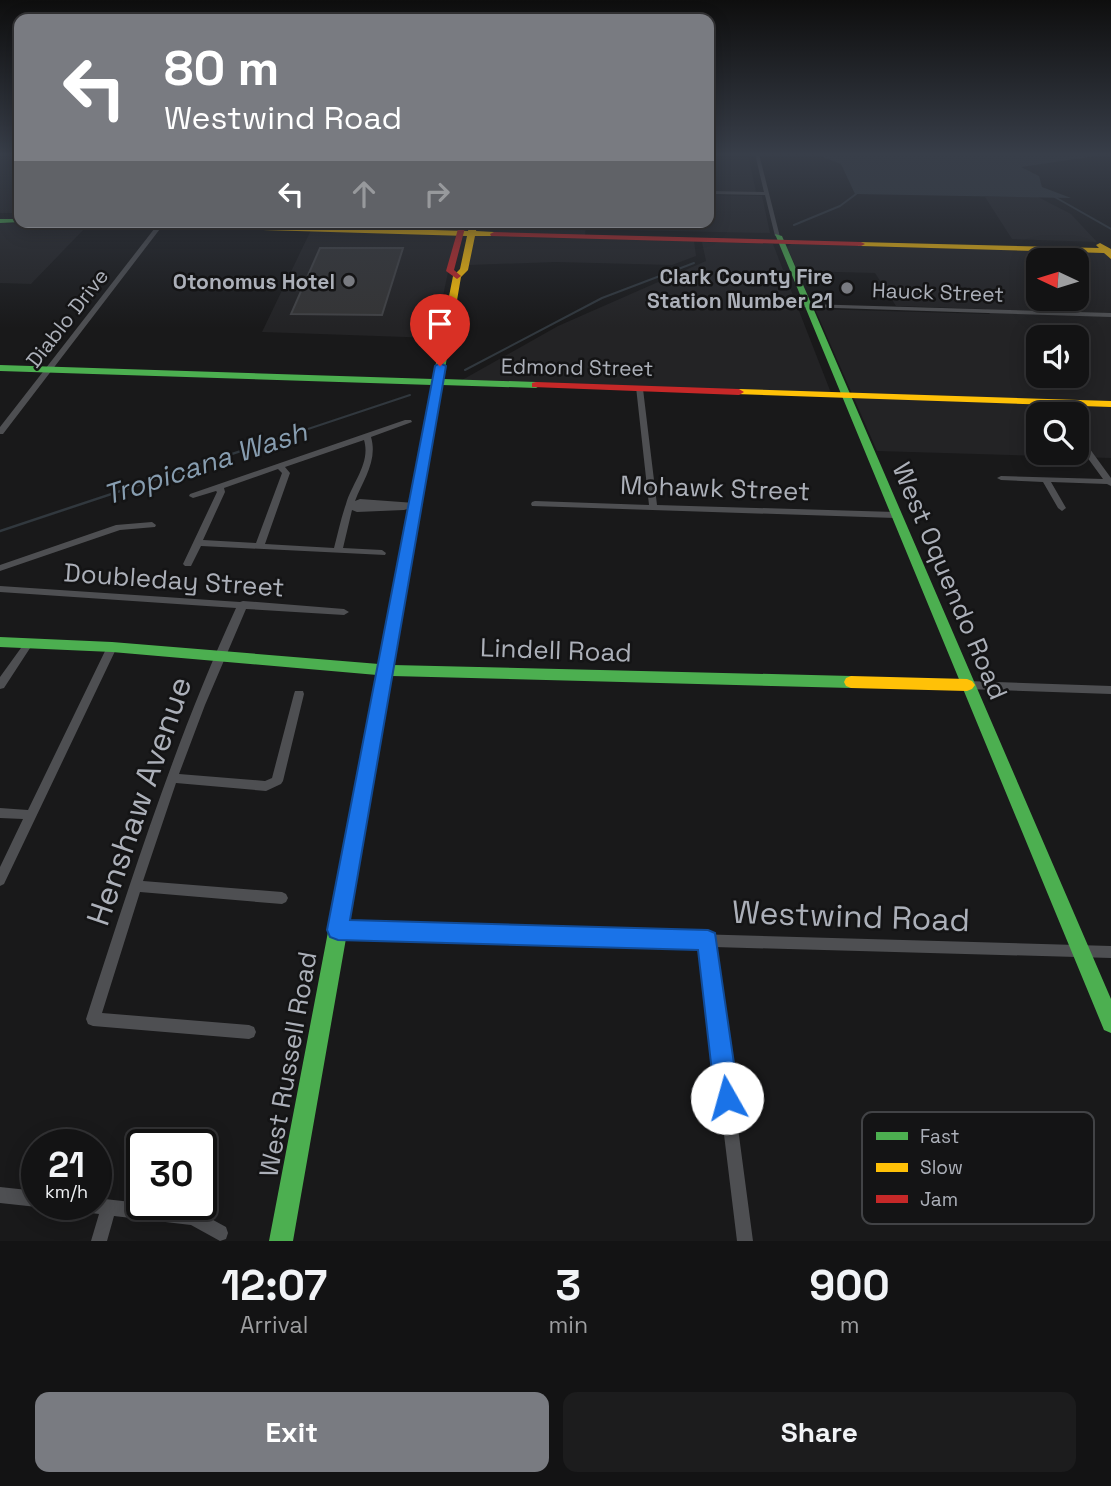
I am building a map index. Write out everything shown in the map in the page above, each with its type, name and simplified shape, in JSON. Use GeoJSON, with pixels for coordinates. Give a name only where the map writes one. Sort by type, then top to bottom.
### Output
{"type":"FeatureCollection","features":[{"type":"Feature","properties":{"kind":"main road"},"geometry":{"type":"LineString","coordinates":[[466,228],[708,234],[779,239]]}},
{"type":"Feature","properties":{"kind":"main road"},"geometry":{"type":"LineString","coordinates":[[466,228],[681,239],[779,239],[1108,249]]}},
{"type":"Feature","properties":{"kind":"main road","name":"West Russell Road"},"geometry":{"type":"LineString","coordinates":[[281,1241],[457,276],[450,271],[466,228]]}},
{"type":"Feature","properties":{"kind":"main road"},"geometry":{"type":"LineString","coordinates":[[681,239],[708,234]]}},
{"type":"Feature","properties":{"kind":"main road","name":"West Oquendo Road"},"geometry":{"type":"LineString","coordinates":[[779,239],[1111,1023]]}},
{"type":"Feature","properties":{"kind":"main road","name":"Edmond Street"},"geometry":{"type":"LineString","coordinates":[[0,368],[1051,402]]}},
{"type":"Feature","properties":{"kind":"main road","name":"Edmond Street"},"geometry":{"type":"LineString","coordinates":[[1089,403],[1111,404]]}},
{"type":"Feature","properties":{"kind":"main road","name":"Lindell Road"},"geometry":{"type":"LineString","coordinates":[[0,642],[112,647],[385,670],[967,685]]}},
{"type":"Feature","properties":{"kind":"street","name":"West Oquendo Road"},"geometry":{"type":"LineString","coordinates":[[772,212],[779,239]]}},
{"type":"Feature","properties":{"kind":"street","name":"Diablo Drive"},"geometry":{"type":"LineString","coordinates":[[0,432],[158,228]]}},
{"type":"Feature","properties":{"kind":"street","name":"Hauck Street"},"geometry":{"type":"LineString","coordinates":[[807,306],[1111,315]]}},
{"type":"Feature","properties":{"kind":"street"},"geometry":{"type":"LineString","coordinates":[[639,389],[653,507]]}},
{"type":"Feature","properties":{"kind":"street"},"geometry":{"type":"LineString","coordinates":[[193,496],[408,422]]}},
{"type":"Feature","properties":{"kind":"street"},"geometry":{"type":"LineString","coordinates":[[338,549],[349,506],[367,463],[371,445],[367,437]]}},
{"type":"Feature","properties":{"kind":"street"},"geometry":{"type":"LineString","coordinates":[[1089,454],[1110,483]]}},
{"type":"Feature","properties":{"kind":"street"},"geometry":{"type":"LineString","coordinates":[[260,545],[286,473],[280,467]]}},
{"type":"Feature","properties":{"kind":"street"},"geometry":{"type":"LineString","coordinates":[[1001,478],[1110,483]]}},
{"type":"Feature","properties":{"kind":"street"},"geometry":{"type":"LineString","coordinates":[[1046,480],[1062,508]]}},
{"type":"Feature","properties":{"kind":"street"},"geometry":{"type":"LineString","coordinates":[[188,564],[221,492],[219,487]]}},
{"type":"Feature","properties":{"kind":"street","name":"Mohawk Street"},"geometry":{"type":"LineString","coordinates":[[535,504],[895,514]]}},
{"type":"Feature","properties":{"kind":"street"},"geometry":{"type":"LineString","coordinates":[[349,506],[357,509],[415,506]]}},
{"type":"Feature","properties":{"kind":"street"},"geometry":{"type":"LineString","coordinates":[[0,568],[118,527],[152,525]]}},
{"type":"Feature","properties":{"kind":"street"},"geometry":{"type":"LineString","coordinates":[[200,542],[382,553]]}},
{"type":"Feature","properties":{"kind":"street","name":"Doubleday Street"},"geometry":{"type":"LineString","coordinates":[[0,589],[344,612]]}},
{"type":"Feature","properties":{"kind":"street","name":"Henshaw Avenue"},"geometry":{"type":"LineString","coordinates":[[243,604],[218,656],[136,886],[93,1019],[249,1032]]}},
{"type":"Feature","properties":{"kind":"street"},"geometry":{"type":"LineString","coordinates":[[0,685],[29,643]]}},
{"type":"Feature","properties":{"kind":"street"},"geometry":{"type":"LineString","coordinates":[[0,880],[112,647]]}},
{"type":"Feature","properties":{"kind":"street","name":"Lindell Road"},"geometry":{"type":"LineString","coordinates":[[967,685],[1111,690]]}},
{"type":"Feature","properties":{"kind":"street"},"geometry":{"type":"LineString","coordinates":[[174,778],[267,786],[277,781],[299,694]]}},
{"type":"Feature","properties":{"kind":"street"},"geometry":{"type":"LineString","coordinates":[[0,813],[31,815]]}},
{"type":"Feature","properties":{"kind":"street"},"geometry":{"type":"LineString","coordinates":[[136,886],[282,898]]}},
{"type":"Feature","properties":{"kind":"street","name":"Westwind Road"},"geometry":{"type":"LineString","coordinates":[[338,930],[1111,952]]}},
{"type":"Feature","properties":{"kind":"street"},"geometry":{"type":"LineString","coordinates":[[708,940],[745,1241]]}},
{"type":"Feature","properties":{"kind":"street"},"geometry":{"type":"LineString","coordinates":[[0,1195],[21,1197]]}},
{"type":"Feature","properties":{"kind":"street"},"geometry":{"type":"LineString","coordinates":[[112,1207],[193,1217],[220,1233]]}},
{"type":"Feature","properties":{"kind":"street"},"geometry":{"type":"LineString","coordinates":[[99,1241],[105,1220]]}},
{"type":"Feature","properties":{"kind":"shaded area"},"geometry":{"type":"Polygon","coordinates":[[[714,212],[765,212],[770,233],[621,230],[714,228],[714,212]]]}},
{"type":"Feature","properties":{"kind":"shaded area"},"geometry":{"type":"Polygon","coordinates":[[[995,212],[1067,212],[1097,242],[1012,239],[995,212]]]}},
{"type":"Feature","properties":{"kind":"shaded area"},"geometry":{"type":"Polygon","coordinates":[[[0,223],[14,223],[14,228],[85,228],[31,284],[0,283],[0,223]]]}},
{"type":"Feature","properties":{"kind":"shaded area"},"geometry":{"type":"Polygon","coordinates":[[[406,228],[586,228],[585,237],[694,241],[696,256],[672,265],[556,262],[469,265],[474,235],[456,235],[434,338],[262,332],[311,230],[404,233],[406,228]]]}},
{"type":"Feature","properties":{"kind":"shaded area"},"geometry":{"type":"Polygon","coordinates":[[[702,242],[773,244],[831,393],[455,384],[558,326],[706,261],[702,242]]]}},
{"type":"Feature","properties":{"kind":"shaded area"},"geometry":{"type":"Polygon","coordinates":[[[791,244],[1026,251],[1026,312],[1088,312],[1089,252],[1111,253],[1111,458],[1089,457],[1089,402],[1026,402],[1026,455],[877,451],[815,309],[990,314],[986,309],[896,306],[875,273],[798,271],[787,247],[791,244]]]}},
{"type":"Feature","properties":{"kind":"building","name":"Otonomus Hotel"},"geometry":{"type":"Polygon","coordinates":[[[320,248],[403,248],[382,315],[291,314],[320,248]]]}},
{"type":"Feature","properties":{"kind":"waterway"},"geometry":{"type":"LineString","coordinates":[[794,225],[826,212]]}},
{"type":"Feature","properties":{"kind":"waterway"},"geometry":{"type":"LineString","coordinates":[[1081,212],[1111,229]]}},
{"type":"Feature","properties":{"kind":"waterway","name":"Tropicana Wash"},"geometry":{"type":"LineString","coordinates":[[465,370],[602,298],[694,263]]}},
{"type":"Feature","properties":{"kind":"waterway","name":"Tropicana Wash"},"geometry":{"type":"LineString","coordinates":[[281,438],[410,395]]}},
{"type":"Feature","properties":{"kind":"waterway","name":"Tropicana Wash"},"geometry":{"type":"LineString","coordinates":[[0,531],[286,436]]}},
{"type":"Feature","properties":{"kind":"traffic: fast"},"geometry":{"type":"LineString","coordinates":[[0,221],[14,221]]}},
{"type":"Feature","properties":{"kind":"traffic: fast"},"geometry":{"type":"LineString","coordinates":[[778,236],[1111,1023]]}},
{"type":"Feature","properties":{"kind":"traffic: fast"},"geometry":{"type":"LineString","coordinates":[[281,1241],[444,347]]}},
{"type":"Feature","properties":{"kind":"traffic: fast"},"geometry":{"type":"LineString","coordinates":[[0,368],[536,385]]}},
{"type":"Feature","properties":{"kind":"traffic: fast"},"geometry":{"type":"LineString","coordinates":[[0,642],[112,647],[385,670],[851,682]]}},
{"type":"Feature","properties":{"kind":"traffic: slow"},"geometry":{"type":"LineString","coordinates":[[275,228],[494,234]]}},
{"type":"Feature","properties":{"kind":"traffic: slow"},"geometry":{"type":"LineString","coordinates":[[444,347],[457,276],[464,270],[473,228]]}},
{"type":"Feature","properties":{"kind":"traffic: slow"},"geometry":{"type":"LineString","coordinates":[[861,244],[1111,251]]}},
{"type":"Feature","properties":{"kind":"traffic: slow"},"geometry":{"type":"LineString","coordinates":[[1100,245],[1111,256]]}},
{"type":"Feature","properties":{"kind":"traffic: slow"},"geometry":{"type":"LineString","coordinates":[[739,392],[1111,404]]}},
{"type":"Feature","properties":{"kind":"traffic: slow"},"geometry":{"type":"LineString","coordinates":[[851,682],[967,685]]}},
{"type":"Feature","properties":{"kind":"traffic: jam"},"geometry":{"type":"LineString","coordinates":[[457,276],[450,271],[461,228]]}},
{"type":"Feature","properties":{"kind":"traffic: jam"},"geometry":{"type":"LineString","coordinates":[[494,234],[861,244]]}},
{"type":"Feature","properties":{"kind":"traffic: jam"},"geometry":{"type":"LineString","coordinates":[[536,385],[739,392]]}},
{"type":"Feature","properties":{"kind":"place","name":"Otonomus Hotel"},"geometry":{"type":"Point","coordinates":[349,281]}},
{"type":"Feature","properties":{"kind":"place","name":"Clark County Fire Station Number 21"},"geometry":{"type":"Point","coordinates":[847,288]}},
{"type":"Feature","properties":{"kind":"route"},"geometry":{"type":"LineString","coordinates":[[440,366],[338,930],[708,940],[727,1098]]}}]}
